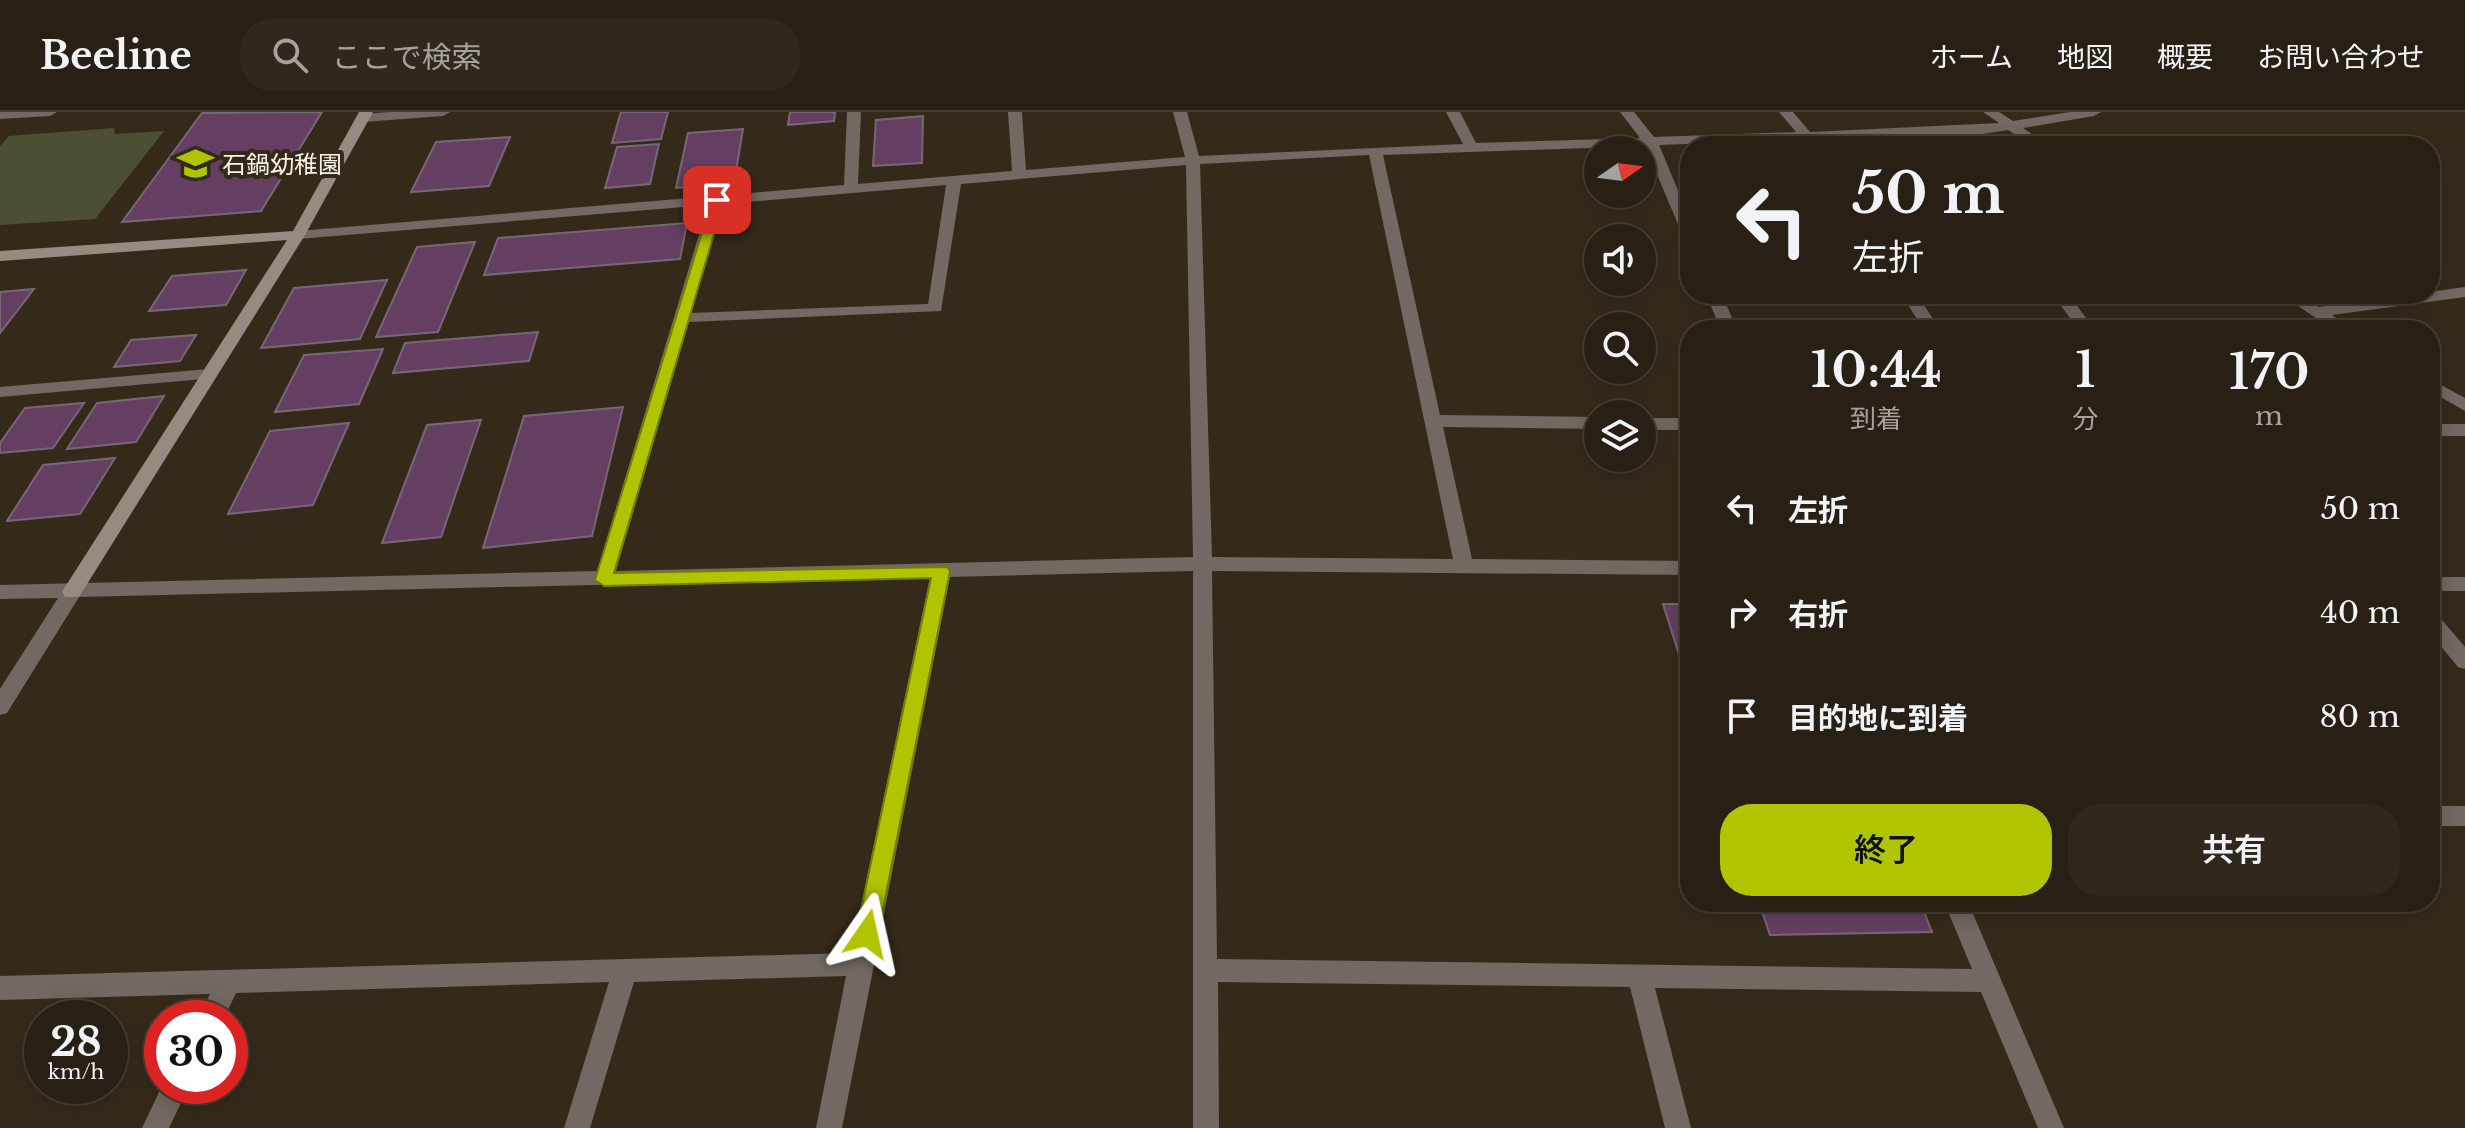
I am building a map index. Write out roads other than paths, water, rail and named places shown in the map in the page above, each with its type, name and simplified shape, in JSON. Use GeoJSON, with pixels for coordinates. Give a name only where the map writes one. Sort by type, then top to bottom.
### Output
{"type":"FeatureCollection","features":[{"type":"Feature","properties":{"kind":"street"},"geometry":{"type":"LineString","coordinates":[[0,115],[50,112]]}},
{"type":"Feature","properties":{"kind":"street"},"geometry":{"type":"LineString","coordinates":[[0,707],[298,235],[365,115],[443,112]]}},
{"type":"Feature","properties":{"kind":"street"},"geometry":{"type":"LineString","coordinates":[[851,189],[854,112]]}},
{"type":"Feature","properties":{"kind":"street"},"geometry":{"type":"LineString","coordinates":[[1015,112],[1019,175]]}},
{"type":"Feature","properties":{"kind":"street"},"geometry":{"type":"LineString","coordinates":[[1180,112],[1193,160],[1203,564],[1206,1128]]}},
{"type":"Feature","properties":{"kind":"street"},"geometry":{"type":"LineString","coordinates":[[1453,112],[1472,149]]}},
{"type":"Feature","properties":{"kind":"street"},"geometry":{"type":"LineString","coordinates":[[1627,112],[1646,136]]}},
{"type":"Feature","properties":{"kind":"street"},"geometry":{"type":"LineString","coordinates":[[1786,112],[1807,136]]}},
{"type":"Feature","properties":{"kind":"street"},"geometry":{"type":"LineString","coordinates":[[1990,112],[2027,136]]}},
{"type":"Feature","properties":{"kind":"street"},"geometry":{"type":"LineString","coordinates":[[1889,136],[1983,130],[2094,112]]}},
{"type":"Feature","properties":{"kind":"street"},"geometry":{"type":"LineString","coordinates":[[1656,143],[1680,143]]}},
{"type":"Feature","properties":{"kind":"street"},"geometry":{"type":"LineString","coordinates":[[0,256],[298,235],[1193,160],[1584,145]]}},
{"type":"Feature","properties":{"kind":"street"},"geometry":{"type":"LineString","coordinates":[[1375,151],[1464,565]]}},
{"type":"Feature","properties":{"kind":"street"},"geometry":{"type":"LineString","coordinates":[[1656,155],[1680,212]]}},
{"type":"Feature","properties":{"kind":"street"},"geometry":{"type":"LineString","coordinates":[[681,318],[935,308],[954,180]]}},
{"type":"Feature","properties":{"kind":"street"},"geometry":{"type":"LineString","coordinates":[[604,580],[717,200]]}},
{"type":"Feature","properties":{"kind":"street"},"geometry":{"type":"LineString","coordinates":[[2440,295],[2465,292]]}},
{"type":"Feature","properties":{"kind":"street"},"geometry":{"type":"LineString","coordinates":[[2067,304],[2079,320]]}},
{"type":"Feature","properties":{"kind":"street"},"geometry":{"type":"LineString","coordinates":[[2304,304],[2329,320]]}},
{"type":"Feature","properties":{"kind":"street"},"geometry":{"type":"LineString","coordinates":[[2317,312],[2376,304]]}},
{"type":"Feature","properties":{"kind":"street"},"geometry":{"type":"LineString","coordinates":[[0,392],[209,374]]}},
{"type":"Feature","properties":{"kind":"street"},"geometry":{"type":"LineString","coordinates":[[2440,390],[2465,406]]}},
{"type":"Feature","properties":{"kind":"street"},"geometry":{"type":"LineString","coordinates":[[1435,421],[1584,423]]}},
{"type":"Feature","properties":{"kind":"street"},"geometry":{"type":"LineString","coordinates":[[1656,424],[1680,424]]}},
{"type":"Feature","properties":{"kind":"street"},"geometry":{"type":"LineString","coordinates":[[2440,430],[2465,430]]}},
{"type":"Feature","properties":{"kind":"street"},"geometry":{"type":"LineString","coordinates":[[0,592],[1203,564],[1680,568]]}},
{"type":"Feature","properties":{"kind":"street"},"geometry":{"type":"LineString","coordinates":[[829,1128],[941,571]]}},
{"type":"Feature","properties":{"kind":"street"},"geometry":{"type":"LineString","coordinates":[[2440,584],[2465,584]]}},
{"type":"Feature","properties":{"kind":"street"},"geometry":{"type":"LineString","coordinates":[[2440,631],[2465,661]]}},
{"type":"Feature","properties":{"kind":"street"},"geometry":{"type":"LineString","coordinates":[[2440,816],[2465,816]]}},
{"type":"Feature","properties":{"kind":"street"},"geometry":{"type":"LineString","coordinates":[[1960,912],[2051,1128]]}},
{"type":"Feature","properties":{"kind":"street"},"geometry":{"type":"LineString","coordinates":[[0,988],[861,964]]}},
{"type":"Feature","properties":{"kind":"street"},"geometry":{"type":"LineString","coordinates":[[1205,970],[1989,981]]}},
{"type":"Feature","properties":{"kind":"street"},"geometry":{"type":"LineString","coordinates":[[577,1128],[625,971]]}},
{"type":"Feature","properties":{"kind":"street"},"geometry":{"type":"LineString","coordinates":[[1640,977],[1678,1128]]}},
{"type":"Feature","properties":{"kind":"street"},"geometry":{"type":"LineString","coordinates":[[220,1000],[229,982]]}},
{"type":"Feature","properties":{"kind":"street"},"geometry":{"type":"LineString","coordinates":[[155,1128],[167,1104]]}},
{"type":"Feature","properties":{"kind":"place","name":"石鍋幼稚園"},"geometry":{"type":"Point","coordinates":[196,164]}}]}
